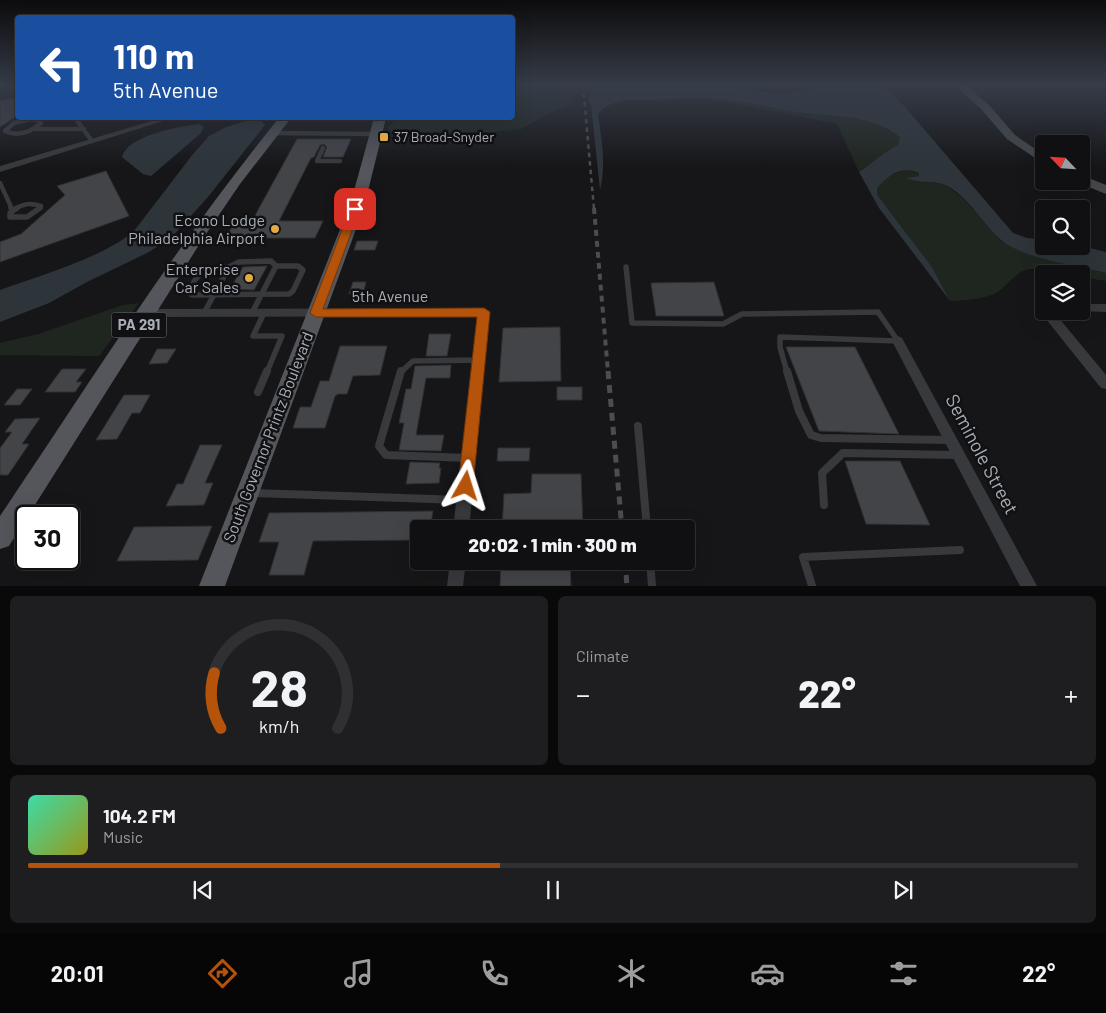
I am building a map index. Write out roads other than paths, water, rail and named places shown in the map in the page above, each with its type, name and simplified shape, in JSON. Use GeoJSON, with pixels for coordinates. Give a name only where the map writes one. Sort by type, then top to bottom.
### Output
{"type":"FeatureCollection","features":[{"type":"Feature","properties":{"kind":"main road","name":"PA 291"},"geometry":{"type":"LineString","coordinates":[[0,537],[220,202],[283,120]]}},
{"type":"Feature","properties":{"kind":"main road","name":"South Governor Printz Boulevard"},"geometry":{"type":"LineString","coordinates":[[212,586],[355,209],[378,126]]}},
{"type":"Feature","properties":{"kind":"street"},"geometry":{"type":"LineString","coordinates":[[990,112],[1011,137],[1035,154]]}},
{"type":"Feature","properties":{"kind":"street"},"geometry":{"type":"LineString","coordinates":[[0,169],[163,120]]}},
{"type":"Feature","properties":{"kind":"street"},"geometry":{"type":"LineString","coordinates":[[1090,183],[1106,190]]}},
{"type":"Feature","properties":{"kind":"street"},"geometry":{"type":"LineString","coordinates":[[1090,308],[1106,308]]}},
{"type":"Feature","properties":{"kind":"street","name":"5th Avenue"},"geometry":{"type":"LineString","coordinates":[[147,313],[484,312],[479,360]]}},
{"type":"Feature","properties":{"kind":"street"},"geometry":{"type":"LineString","coordinates":[[1053,320],[1106,384]]}},
{"type":"Feature","properties":{"kind":"street","name":"Seminole Street"},"geometry":{"type":"LineString","coordinates":[[898,341],[1029,586]]}},
{"type":"Feature","properties":{"kind":"street"},"geometry":{"type":"LineString","coordinates":[[462,520],[479,360]]}},
{"type":"Feature","properties":{"kind":"street"},"geometry":{"type":"LineString","coordinates":[[455,586],[457,570]]}},
{"type":"Feature","properties":{"kind":"lane"},"geometry":{"type":"LineString","coordinates":[[26,120],[11,125],[5,132],[14,134],[36,129],[84,129]]}},
{"type":"Feature","properties":{"kind":"lane"},"geometry":{"type":"LineString","coordinates":[[35,120],[41,121],[41,124],[36,129]]}},
{"type":"Feature","properties":{"kind":"lane"},"geometry":{"type":"LineString","coordinates":[[76,120],[92,142]]}},
{"type":"Feature","properties":{"kind":"lane"},"geometry":{"type":"LineString","coordinates":[[272,133],[330,134],[378,126]]}},
{"type":"Feature","properties":{"kind":"lane"},"geometry":{"type":"LineString","coordinates":[[327,140],[330,134]]}},
{"type":"Feature","properties":{"kind":"lane"},"geometry":{"type":"LineString","coordinates":[[323,148],[317,161],[340,161]]}},
{"type":"Feature","properties":{"kind":"lane"},"geometry":{"type":"LineString","coordinates":[[0,183],[12,210],[10,217],[20,218],[35,213],[40,206],[32,203],[12,210]]}},
{"type":"Feature","properties":{"kind":"lane"},"geometry":{"type":"LineString","coordinates":[[239,262],[271,262],[276,266],[302,267],[303,270],[293,291],[289,294],[261,296],[192,295],[189,293],[198,275],[205,269],[229,267],[239,262]]}},
{"type":"Feature","properties":{"kind":"lane"},"geometry":{"type":"LineString","coordinates":[[258,392],[282,336],[253,336],[261,296],[276,266]]}},
{"type":"Feature","properties":{"kind":"lane"},"geometry":{"type":"LineString","coordinates":[[204,313],[229,267]]}},
{"type":"Feature","properties":{"kind":"lane"},"geometry":{"type":"LineString","coordinates":[[626,267],[632,323],[723,324],[742,314],[878,312],[898,341]]}},
{"type":"Feature","properties":{"kind":"lane"},"geometry":{"type":"LineString","coordinates":[[898,341],[780,337],[780,347],[799,411],[811,435],[821,438],[951,440]]}},
{"type":"Feature","properties":{"kind":"lane"},"geometry":{"type":"LineString","coordinates":[[468,458],[386,455],[379,446],[401,370],[413,361],[479,360]]}},
{"type":"Feature","properties":{"kind":"lane"},"geometry":{"type":"LineString","coordinates":[[638,426],[646,520]]}},
{"type":"Feature","properties":{"kind":"lane"},"geometry":{"type":"LineString","coordinates":[[824,506],[822,473],[843,453],[960,455]]}},
{"type":"Feature","properties":{"kind":"lane"},"geometry":{"type":"LineString","coordinates":[[247,493],[464,500]]}},
{"type":"Feature","properties":{"kind":"lane"},"geometry":{"type":"LineString","coordinates":[[812,586],[803,557],[960,550]]}},
{"type":"Feature","properties":{"kind":"lane"},"geometry":{"type":"LineString","coordinates":[[651,570],[652,586]]}},
{"type":"Feature","properties":{"kind":"railway"},"geometry":{"type":"LineString","coordinates":[[585,112],[594,209]]}},
{"type":"Feature","properties":{"kind":"railway"},"geometry":{"type":"LineString","coordinates":[[594,208],[608,372]]}},
{"type":"Feature","properties":{"kind":"railway"},"geometry":{"type":"LineString","coordinates":[[608,371],[621,520]]}},
{"type":"Feature","properties":{"kind":"railway"},"geometry":{"type":"LineString","coordinates":[[626,570],[627,586]]}},
{"type":"Feature","properties":{"kind":"place","name":"37 Broad-Snyder"},"geometry":{"type":"Point","coordinates":[384,137]}},
{"type":"Feature","properties":{"kind":"place","name":"Econo Lodge Philadelphia Airport"},"geometry":{"type":"Point","coordinates":[275,229]}},
{"type":"Feature","properties":{"kind":"place","name":"Enterprise Car Sales"},"geometry":{"type":"Point","coordinates":[249,278]}}]}
